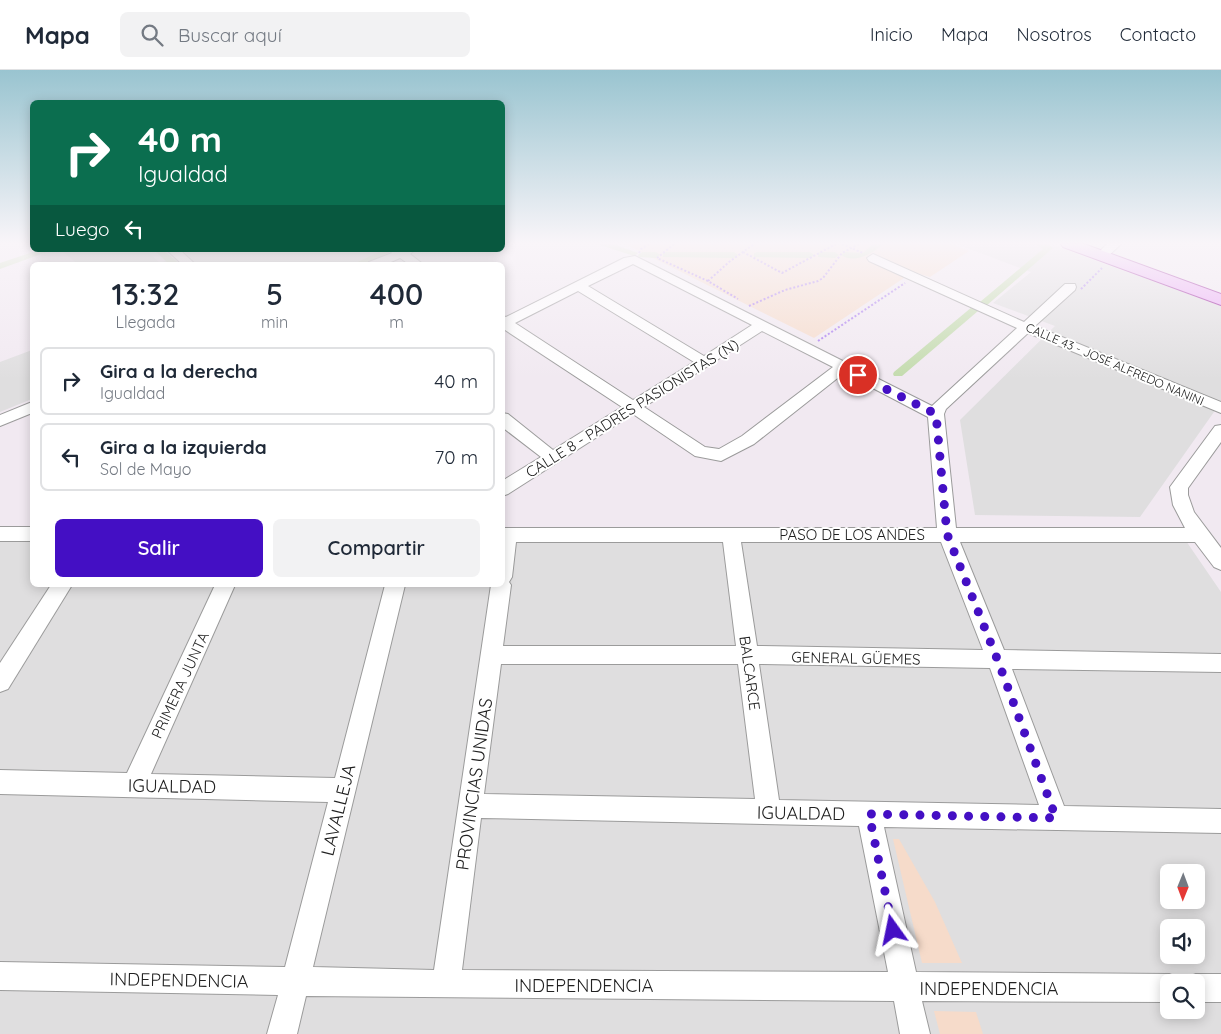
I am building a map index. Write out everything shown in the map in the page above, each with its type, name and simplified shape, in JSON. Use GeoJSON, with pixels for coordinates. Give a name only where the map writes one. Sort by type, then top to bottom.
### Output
{"type":"FeatureCollection","features":[{"type":"Feature","properties":{"kind":"main road"},"geometry":{"type":"LineString","coordinates":[[1195,289],[1221,300]]}},
{"type":"Feature","properties":{"kind":"street"},"geometry":{"type":"LineString","coordinates":[[505,322],[572,289]]}},
{"type":"Feature","properties":{"kind":"street"},"geometry":{"type":"LineString","coordinates":[[583,289],[704,362]]}},
{"type":"Feature","properties":{"kind":"street"},"geometry":{"type":"LineString","coordinates":[[692,289],[936,414]]}},
{"type":"Feature","properties":{"kind":"street","name":"CALLE 43 - JOSÉ ALFREDO NANINI"},"geometry":{"type":"LineString","coordinates":[[944,289],[1025,326],[1221,408]]}},
{"type":"Feature","properties":{"kind":"street"},"geometry":{"type":"LineString","coordinates":[[1056,818],[998,661],[947,534],[936,414],[940,406],[1025,326],[1068,289]]}},
{"type":"Feature","properties":{"kind":"street"},"geometry":{"type":"LineString","coordinates":[[505,323],[700,452],[710,455],[726,453],[748,440],[842,367]]}},
{"type":"Feature","properties":{"kind":"street","name":"CALLE 8 - PADRES PASIONISTAS (N)"},"geometry":{"type":"LineString","coordinates":[[505,488],[762,325]]}},
{"type":"Feature","properties":{"kind":"street"},"geometry":{"type":"LineString","coordinates":[[0,420],[30,408]]}},
{"type":"Feature","properties":{"kind":"street"},"geometry":{"type":"LineString","coordinates":[[505,420],[553,458]]}},
{"type":"Feature","properties":{"kind":"street"},"geometry":{"type":"LineString","coordinates":[[1221,430],[1179,487],[1178,493],[1183,508],[1221,562]]}},
{"type":"Feature","properties":{"kind":"street"},"geometry":{"type":"LineString","coordinates":[[0,534],[30,534]]}},
{"type":"Feature","properties":{"kind":"street","name":"BALCARCE"},"geometry":{"type":"LineString","coordinates":[[731,534],[769,813]]}},
{"type":"Feature","properties":{"kind":"street","name":"PASO DE LOS ANDES"},"geometry":{"type":"LineString","coordinates":[[505,535],[1202,535]]}},
{"type":"Feature","properties":{"kind":"street"},"geometry":{"type":"LineString","coordinates":[[0,682],[61,587]]}},
{"type":"Feature","properties":{"kind":"street","name":"PRIMERA JUNTA"},"geometry":{"type":"LineString","coordinates":[[134,785],[224,587]]}},
{"type":"Feature","properties":{"kind":"street","name":"LAVALLEJA"},"geometry":{"type":"LineString","coordinates":[[282,1034],[395,587]]}},
{"type":"Feature","properties":{"kind":"street","name":"PROVINCIAS UNIDAS"},"geometry":{"type":"LineString","coordinates":[[446,984],[502,587]]}},
{"type":"Feature","properties":{"kind":"street","name":"GENERAL GÜEMES"},"geometry":{"type":"LineString","coordinates":[[492,655],[748,655],[998,661],[1221,663]]}},
{"type":"Feature","properties":{"kind":"street","name":"IGUALDAD"},"geometry":{"type":"LineString","coordinates":[[0,782],[344,790]]}},
{"type":"Feature","properties":{"kind":"street","name":"IGUALDAD"},"geometry":{"type":"LineString","coordinates":[[471,806],[1221,820]]}},
{"type":"Feature","properties":{"kind":"street"},"geometry":{"type":"LineString","coordinates":[[869,814],[914,1034]]}},
{"type":"Feature","properties":{"kind":"street","name":"INDEPENDENCIA"},"geometry":{"type":"LineString","coordinates":[[0,976],[446,984],[1160,988]]}},
{"type":"Feature","properties":{"kind":"street"},"geometry":{"type":"LineString","coordinates":[[1205,988],[1221,988]]}},
{"type":"Feature","properties":{"kind":"path"},"geometry":{"type":"LineString","coordinates":[[721,289],[741,301]]}},
{"type":"Feature","properties":{"kind":"path"},"geometry":{"type":"LineString","coordinates":[[754,309],[749,306],[788,289]]}},
{"type":"Feature","properties":{"kind":"path"},"geometry":{"type":"LineString","coordinates":[[797,343],[812,342],[828,335],[896,289]]}},
{"type":"Feature","properties":{"kind":"shaded area"},"geometry":{"type":"Polygon","coordinates":[[[715,289],[888,289],[814,338],[715,289]]]}},
{"type":"Feature","properties":{"kind":"shaded area"},"geometry":{"type":"Polygon","coordinates":[[[1010,289],[1174,289],[1221,306],[1221,402],[1140,517],[975,515],[960,420],[1055,326],[993,303],[1010,289]]]}},
{"type":"Feature","properties":{"kind":"shaded area"},"geometry":{"type":"Polygon","coordinates":[[[30,351],[30,400],[0,412],[0,362],[30,351]]]}},
{"type":"Feature","properties":{"kind":"shaded area"},"geometry":{"type":"Polygon","coordinates":[[[0,536],[30,536],[30,587],[505,587],[505,537],[1184,538],[1221,592],[1221,1034],[0,1034],[0,536]]]}},
{"type":"Feature","properties":{"kind":"shaded area"},"geometry":{"type":"Polygon","coordinates":[[[893,839],[899,839],[935,902],[962,963],[922,963],[893,839]]]}},
{"type":"Feature","properties":{"kind":"shaded area"},"geometry":{"type":"Polygon","coordinates":[[[934,1011],[976,1012],[983,1034],[940,1034],[934,1011]]]}},
{"type":"Feature","properties":{"kind":"waterway"},"geometry":{"type":"LineString","coordinates":[[983,304],[1001,289]]}},
{"type":"Feature","properties":{"kind":"waterway"},"geometry":{"type":"LineString","coordinates":[[898,374],[975,309]]}},
{"type":"Feature","properties":{"kind":"route"},"geometry":{"type":"LineString","coordinates":[[858,375],[936,414],[947,534],[998,661],[1056,818],[869,814],[893,930]]}}]}
